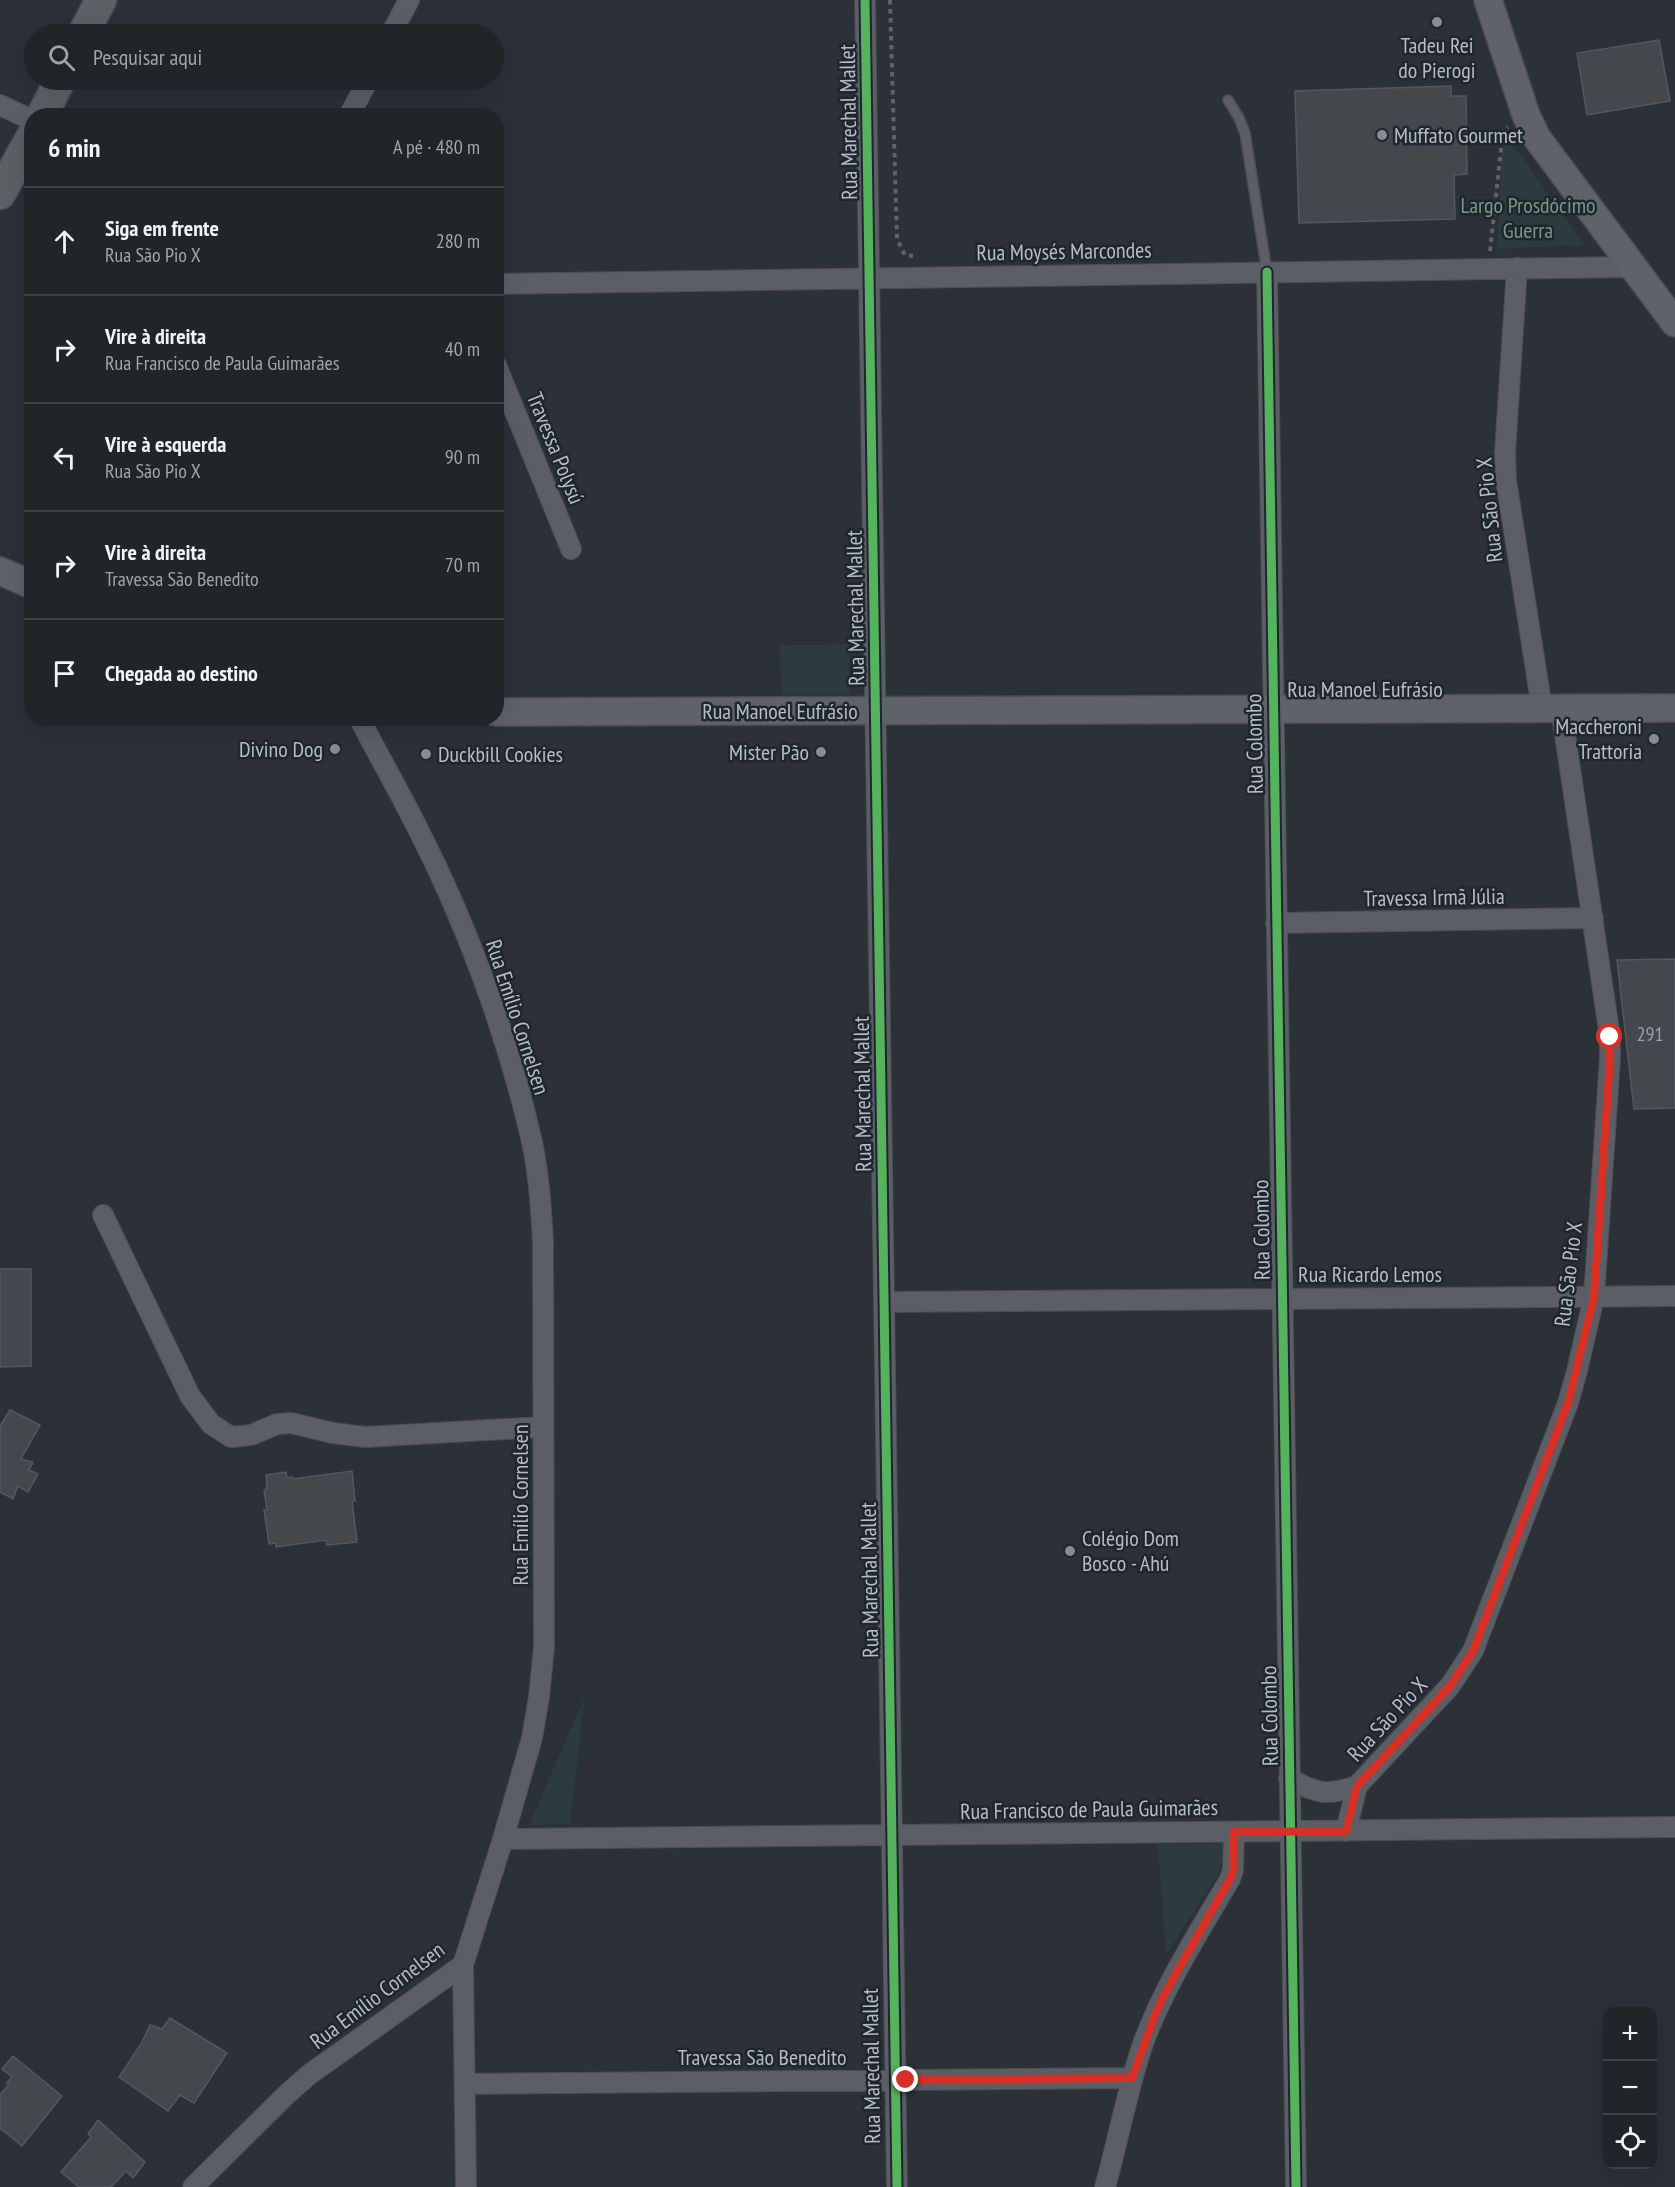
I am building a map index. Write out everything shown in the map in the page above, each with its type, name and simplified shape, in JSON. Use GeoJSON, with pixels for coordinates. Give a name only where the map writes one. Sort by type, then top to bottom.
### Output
{"type":"FeatureCollection","features":[{"type":"Feature","properties":{"kind":"main road"},"geometry":{"type":"LineString","coordinates":[[88,24],[101,0]]}},
{"type":"Feature","properties":{"kind":"main road"},"geometry":{"type":"LineString","coordinates":[[46,108],[55,90]]}},
{"type":"Feature","properties":{"kind":"main road"},"geometry":{"type":"LineString","coordinates":[[0,194],[24,150]]}},
{"type":"Feature","properties":{"kind":"street"},"geometry":{"type":"LineString","coordinates":[[396,24],[409,0]]}},
{"type":"Feature","properties":{"kind":"street","name":"Rua Marechal Mallet"},"geometry":{"type":"LineString","coordinates":[[866,0],[897,2187]]}},
{"type":"Feature","properties":{"kind":"street"},"geometry":{"type":"LineString","coordinates":[[1488,0],[1526,115],[1537,138],[1675,323]]}},
{"type":"Feature","properties":{"kind":"street"},"geometry":{"type":"LineString","coordinates":[[353,108],[363,90]]}},
{"type":"Feature","properties":{"kind":"street"},"geometry":{"type":"LineString","coordinates":[[0,105],[24,116]]}},
{"type":"Feature","properties":{"kind":"street","name":"Rua Moysés Marcondes"},"geometry":{"type":"LineString","coordinates":[[504,284],[1632,267]]}},
{"type":"Feature","properties":{"kind":"street","name":"Rua São Pio X"},"geometry":{"type":"LineString","coordinates":[[1289,1778],[1307,1789],[1324,1794],[1357,1786],[1450,1686],[1473,1651],[1568,1403],[1594,1297],[1610,1058],[1608,1016],[1593,918],[1506,480],[1505,453],[1516,268]]}},
{"type":"Feature","properties":{"kind":"street","name":"Rua Colombo"},"geometry":{"type":"LineString","coordinates":[[1266,272],[1296,2187]]}},
{"type":"Feature","properties":{"kind":"street","name":"Travessa Polysú"},"geometry":{"type":"LineString","coordinates":[[504,385],[571,549]]}},
{"type":"Feature","properties":{"kind":"street"},"geometry":{"type":"LineString","coordinates":[[0,571],[24,582]]}},
{"type":"Feature","properties":{"kind":"street","name":"Rua Manoel Eufrásio"},"geometry":{"type":"LineString","coordinates":[[504,712],[1675,708]]}},
{"type":"Feature","properties":{"kind":"street","name":"Rua Emílio Cornelsen"},"geometry":{"type":"LineString","coordinates":[[193,2187],[310,2074],[463,1965],[532,1738],[539,1697],[544,1647],[543,1241],[540,1193],[532,1143],[515,1078],[488,994],[455,909],[420,832],[363,726]]}},
{"type":"Feature","properties":{"kind":"street","name":"Travessa Irmã Júlia"},"geometry":{"type":"LineString","coordinates":[[1276,924],[1593,918]]}},
{"type":"Feature","properties":{"kind":"street"},"geometry":{"type":"LineString","coordinates":[[103,1215],[190,1396],[211,1424],[231,1437],[251,1435],[277,1424],[291,1423],[333,1433],[365,1437],[543,1427]]}},
{"type":"Feature","properties":{"kind":"street","name":"Rua Ricardo Lemos"},"geometry":{"type":"LineString","coordinates":[[885,1302],[1675,1296]]}},
{"type":"Feature","properties":{"kind":"street","name":"Rua São Pio X"},"geometry":{"type":"LineString","coordinates":[[1346,1831],[1357,1786]]}},
{"type":"Feature","properties":{"kind":"street","name":"Rua Francisco de Paula Guimarães"},"geometry":{"type":"LineString","coordinates":[[503,1839],[1675,1827]]}},
{"type":"Feature","properties":{"kind":"street"},"geometry":{"type":"LineString","coordinates":[[1105,2187],[1132,2078],[1156,2012],[1230,1879],[1233,1870],[1234,1832]]}},
{"type":"Feature","properties":{"kind":"street"},"geometry":{"type":"LineString","coordinates":[[463,1965],[466,2187]]}},
{"type":"Feature","properties":{"kind":"street","name":"Travessa São Benedito"},"geometry":{"type":"LineString","coordinates":[[465,2084],[1132,2078]]}},
{"type":"Feature","properties":{"kind":"lane"},"geometry":{"type":"LineString","coordinates":[[1228,100],[1245,133],[1266,272]]}},
{"type":"Feature","properties":{"kind":"path"},"geometry":{"type":"LineString","coordinates":[[890,0],[897,239],[905,255],[924,258],[923,278]]}},
{"type":"Feature","properties":{"kind":"path"},"geometry":{"type":"LineString","coordinates":[[1488,269],[1503,131],[1526,115]]}},
{"type":"Feature","properties":{"kind":"green space","name":"Largo Prosdócimo Guerra"},"geometry":{"type":"Polygon","coordinates":[[[1503,131],[1585,245],[1497,249],[1503,131]]]}},
{"type":"Feature","properties":{"kind":"green space"},"geometry":{"type":"Polygon","coordinates":[[[849,644],[849,694],[781,695],[780,645],[849,644]]]}},
{"type":"Feature","properties":{"kind":"green space"},"geometry":{"type":"Polygon","coordinates":[[[585,1696],[570,1824],[529,1825],[585,1696]]]}},
{"type":"Feature","properties":{"kind":"green space"},"geometry":{"type":"Polygon","coordinates":[[[1224,1843],[1220,1871],[1166,1955],[1158,1844],[1224,1843]]]}},
{"type":"Feature","properties":{"kind":"building"},"geometry":{"type":"Polygon","coordinates":[[[1659,40],[1670,101],[1587,115],[1577,53],[1659,40]]]}},
{"type":"Feature","properties":{"kind":"building","name":"Muffato Gourmet"},"geometry":{"type":"Polygon","coordinates":[[[1451,86],[1451,96],[1466,96],[1467,174],[1454,175],[1455,219],[1299,223],[1295,91],[1451,86]]]}},
{"type":"Feature","properties":{"kind":"building"},"geometry":{"type":"Polygon","coordinates":[[[1675,959],[1675,1108],[1634,1109],[1617,960],[1675,959]]]}},
{"type":"Feature","properties":{"kind":"building"},"geometry":{"type":"Polygon","coordinates":[[[0,1269],[31,1269],[31,1366],[0,1367],[0,1269]]]}},
{"type":"Feature","properties":{"kind":"building"},"geometry":{"type":"Polygon","coordinates":[[[10,1410],[40,1425],[21,1459],[33,1462],[29,1470],[38,1474],[28,1492],[18,1486],[13,1499],[0,1492],[0,1426],[10,1410]]]}},
{"type":"Feature","properties":{"kind":"building"},"geometry":{"type":"Polygon","coordinates":[[[352,1471],[355,1501],[352,1501],[357,1542],[327,1545],[326,1540],[276,1547],[276,1543],[269,1544],[264,1510],[267,1510],[264,1490],[267,1489],[266,1475],[286,1472],[287,1478],[292,1477],[292,1479],[352,1471]]]}},
{"type":"Feature","properties":{"kind":"building"},"geometry":{"type":"Polygon","coordinates":[[[170,2018],[227,2053],[194,2103],[180,2095],[168,2111],[119,2077],[141,2044],[150,2025],[162,2029],[170,2018]]]}},
{"type":"Feature","properties":{"kind":"building"},"geometry":{"type":"Polygon","coordinates":[[[13,2056],[62,2096],[22,2146],[0,2128],[0,2095],[12,2077],[2,2069],[13,2056]]]}},
{"type":"Feature","properties":{"kind":"building"},"geometry":{"type":"Polygon","coordinates":[[[98,2120],[145,2162],[133,2178],[126,2171],[111,2187],[79,2187],[61,2172],[91,2137],[88,2134],[98,2120]]]}},
{"type":"Feature","properties":{"kind":"cycle path"},"geometry":{"type":"LineString","coordinates":[[865,0],[897,2187]]}},
{"type":"Feature","properties":{"kind":"cycle path"},"geometry":{"type":"LineString","coordinates":[[1267,272],[1296,2187]]}},
{"type":"Feature","properties":{"kind":"place","name":"Tadeu Rei do Pierogi"},"geometry":{"type":"Point","coordinates":[1437,22]}},
{"type":"Feature","properties":{"kind":"place","name":"Muffato Gourmet"},"geometry":{"type":"Point","coordinates":[1382,135]}},
{"type":"Feature","properties":{"kind":"place","name":"Maccheroni Trattoria"},"geometry":{"type":"Point","coordinates":[1654,739]}},
{"type":"Feature","properties":{"kind":"place","name":"Divino Dog"},"geometry":{"type":"Point","coordinates":[335,749]}},
{"type":"Feature","properties":{"kind":"place","name":"Mister Pão"},"geometry":{"type":"Point","coordinates":[821,752]}},
{"type":"Feature","properties":{"kind":"place","name":"Duckbill Cookies"},"geometry":{"type":"Point","coordinates":[426,754]}},
{"type":"Feature","properties":{"kind":"place","name":"Colégio Dom Bosco - Ahú"},"geometry":{"type":"Point","coordinates":[1070,1551]}},
{"type":"Feature","properties":{"kind":"route"},"geometry":{"type":"LineString","coordinates":[[906,2080],[1132,2078],[1144,2042],[1167,1989],[1230,1879],[1233,1870],[1234,1832],[1346,1831],[1357,1786],[1464,1668],[1473,1651],[1568,1403],[1577,1371],[1594,1297],[1610,1037]]}}]}
